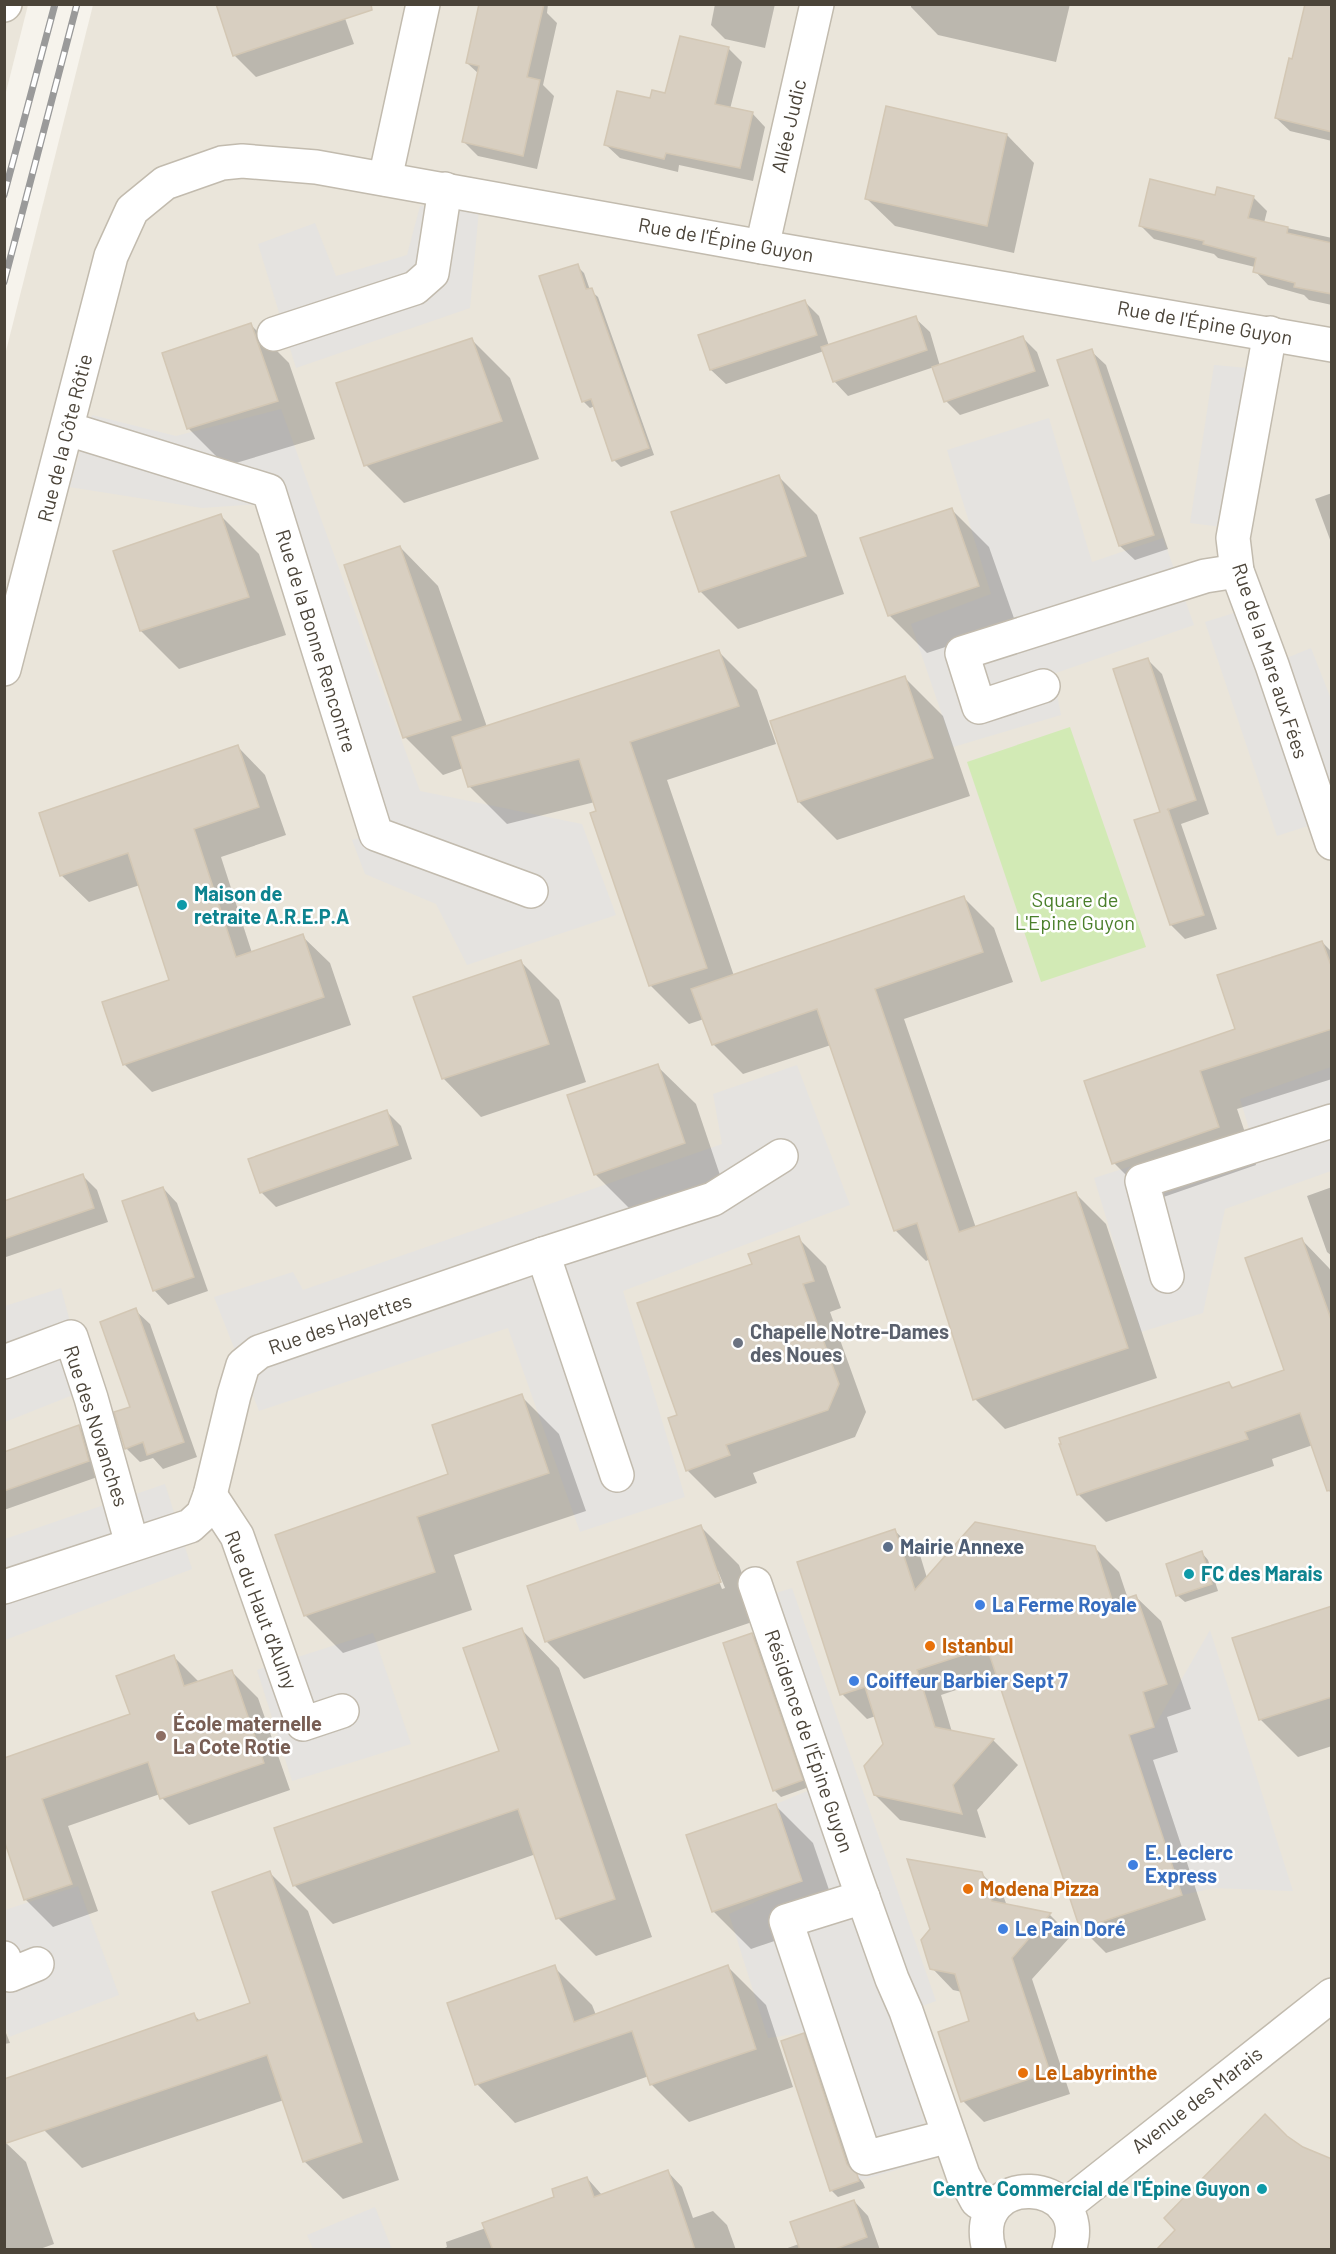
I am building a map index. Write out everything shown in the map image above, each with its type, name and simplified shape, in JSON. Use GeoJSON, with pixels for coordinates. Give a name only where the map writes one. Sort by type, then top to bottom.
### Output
{"type":"FeatureCollection","features":[{"type":"Feature","properties":{"kind":"street"},"geometry":{"type":"LineString","coordinates":[[385,179],[423,4]]}},
{"type":"Feature","properties":{"kind":"street","name":"Allée Judic"},"geometry":{"type":"LineString","coordinates":[[762,247],[817,4]]}},
{"type":"Feature","properties":{"kind":"street","name":"Rue de l'Épine Guyon"},"geometry":{"type":"LineString","coordinates":[[132,210],[165,183],[222,163],[242,161],[316,167],[762,247],[1332,345]]}},
{"type":"Feature","properties":{"kind":"street"},"geometry":{"type":"LineString","coordinates":[[274,334],[415,288],[432,273],[445,189]]}},
{"type":"Feature","properties":{"kind":"street","name":"Rue de la Côte Rôtie"},"geometry":{"type":"LineString","coordinates":[[4,669],[111,256],[132,210]]}},
{"type":"Feature","properties":{"kind":"street","name":"Rue de la Mare aux Fées"},"geometry":{"type":"LineString","coordinates":[[1270,333],[1233,538],[1237,571],[1267,649],[1332,843]]}},
{"type":"Feature","properties":{"kind":"street","name":"Rue de la Bonne Rencontre"},"geometry":{"type":"LineString","coordinates":[[68,429],[269,492],[376,834],[531,891]]}},
{"type":"Feature","properties":{"kind":"street"},"geometry":{"type":"LineString","coordinates":[[1043,686],[979,706],[962,653],[1205,576],[1237,571]]}},
{"type":"Feature","properties":{"kind":"street"},"geometry":{"type":"LineString","coordinates":[[1167,1276],[1142,1181],[1332,1120]]}},
{"type":"Feature","properties":{"kind":"street","name":"Rue des Hayettes"},"geometry":{"type":"LineString","coordinates":[[4,1587],[190,1526],[203,1514],[210,1495],[243,1365],[259,1352],[543,1254],[713,1199],[781,1156]]}},
{"type":"Feature","properties":{"kind":"street"},"geometry":{"type":"LineString","coordinates":[[543,1254],[617,1475]]}},
{"type":"Feature","properties":{"kind":"street","name":"Rue des Novanches"},"geometry":{"type":"LineString","coordinates":[[4,1362],[71,1337],[91,1398],[132,1544]]}},
{"type":"Feature","properties":{"kind":"street","name":"Rue du Haut d'Aulny"},"geometry":{"type":"LineString","coordinates":[[210,1495],[237,1536],[303,1724],[342,1711]]}},
{"type":"Feature","properties":{"kind":"street","name":"Résidence de l'Épine Guyon"},"geometry":{"type":"LineString","coordinates":[[755,1584],[863,1898],[906,2011],[963,2175],[977,2201],[992,2210]]}},
{"type":"Feature","properties":{"kind":"street"},"geometry":{"type":"LineString","coordinates":[[863,1898],[786,1921],[865,2158],[949,2136]]}},
{"type":"Feature","properties":{"kind":"street"},"geometry":{"type":"LineString","coordinates":[[4,1958],[10,1975],[37,1964]]}},
{"type":"Feature","properties":{"kind":"street","name":"Avenue des Marais"},"geometry":{"type":"LineString","coordinates":[[1064,2207],[1332,1995]]}},
{"type":"Feature","properties":{"kind":"street"},"geometry":{"type":"LineString","coordinates":[[989,2250],[986,2236],[987,2222],[992,2210],[1013,2193],[1027,2190],[1041,2191],[1054,2197],[1064,2207],[1070,2217],[1072,2229],[1069,2250]]}},
{"type":"Feature","properties":{"kind":"shaded area"},"geometry":{"type":"Polygon","coordinates":[[[5,5],[28,5],[5,96],[5,5]]]}},
{"type":"Feature","properties":{"kind":"shaded area"},"geometry":{"type":"Polygon","coordinates":[[[93,5],[1331,5],[1331,2249],[5,2250],[4,359],[93,5]]]}},
{"type":"Feature","properties":{"kind":"shaded area"},"geometry":{"type":"Polygon","coordinates":[[[420,206],[479,209],[470,308],[296,368],[258,244],[315,223],[336,276],[407,255],[420,206]]]}},
{"type":"Feature","properties":{"kind":"shaded area"},"geometry":{"type":"Polygon","coordinates":[[[1214,365],[1247,368],[1222,527],[1190,523],[1214,365]]]}},
{"type":"Feature","properties":{"kind":"shaded area"},"geometry":{"type":"Polygon","coordinates":[[[281,409],[420,791],[582,824],[616,915],[467,965],[436,904],[365,874],[352,840],[376,834],[273,503],[202,508],[69,487],[92,415],[176,436],[281,409]]]}},
{"type":"Feature","properties":{"kind":"shaded area"},"geometry":{"type":"Polygon","coordinates":[[[1049,418],[1092,562],[1163,538],[1194,625],[1053,674],[1061,715],[953,747],[911,624],[991,594],[947,450],[1049,418]]]}},
{"type":"Feature","properties":{"kind":"shaded area"},"geometry":{"type":"Polygon","coordinates":[[[1250,608],[1272,664],[1311,648],[1331,699],[1331,844],[1323,821],[1277,836],[1205,622],[1250,608]]]}},
{"type":"Feature","properties":{"kind":"shaded area"},"geometry":{"type":"Polygon","coordinates":[[[797,1065],[850,1205],[623,1291],[685,1497],[580,1532],[508,1328],[259,1411],[214,1297],[293,1272],[303,1290],[722,1144],[713,1094],[797,1065]]]}},
{"type":"Feature","properties":{"kind":"shaded area"},"geometry":{"type":"Polygon","coordinates":[[[1331,1067],[1331,1171],[1225,1209],[1203,1313],[1141,1332],[1094,1178],[1249,1129],[1240,1099],[1331,1067]]]}},
{"type":"Feature","properties":{"kind":"shaded area"},"geometry":{"type":"Polygon","coordinates":[[[61,1288],[88,1389],[5,1422],[5,1306],[61,1288]]]}},
{"type":"Feature","properties":{"kind":"shaded area"},"geometry":{"type":"Polygon","coordinates":[[[165,1484],[192,1569],[5,1640],[5,1539],[165,1484]]]}},
{"type":"Feature","properties":{"kind":"shaded area"},"geometry":{"type":"Polygon","coordinates":[[[792,1588],[936,2001],[892,2017],[936,2158],[859,2181],[809,2032],[768,2038],[729,1914],[801,1881],[776,1804],[817,1787],[757,1599],[792,1588]]]}},
{"type":"Feature","properties":{"kind":"shaded area"},"geometry":{"type":"Polygon","coordinates":[[[1210,1630],[1293,1891],[1214,1888],[1182,1895],[1129,1735],[1154,1727],[1210,1630]]]}},
{"type":"Feature","properties":{"kind":"shaded area"},"geometry":{"type":"Polygon","coordinates":[[[373,1633],[411,1744],[292,1781],[257,1670],[373,1633]]]}},
{"type":"Feature","properties":{"kind":"shaded area"},"geometry":{"type":"Polygon","coordinates":[[[78,1886],[119,1995],[9,2037],[5,2026],[5,1910],[78,1886]]]}},
{"type":"Feature","properties":{"kind":"shaded area"},"geometry":{"type":"Polygon","coordinates":[[[375,2207],[392,2249],[313,2249],[307,2235],[375,2207]]]}},
{"type":"Feature","properties":{"kind":"green space","name":"Square de L'Epine Guyon"},"geometry":{"type":"Polygon","coordinates":[[[1070,727],[1146,947],[1041,982],[967,762],[1070,727]]]}},
{"type":"Feature","properties":{"kind":"building"},"geometry":{"type":"Polygon","coordinates":[[[216,4],[371,4],[372,10],[233,56],[216,4]]]}},
{"type":"Feature","properties":{"kind":"building"},"geometry":{"type":"Polygon","coordinates":[[[479,4],[544,4],[527,77],[540,80],[523,156],[462,142],[479,66],[466,63],[479,4]]]}},
{"type":"Feature","properties":{"kind":"building"},"geometry":{"type":"Polygon","coordinates":[[[1305,4],[1332,4],[1332,132],[1275,118],[1305,4]]]}},
{"type":"Feature","properties":{"kind":"building"},"geometry":{"type":"Polygon","coordinates":[[[680,36],[729,47],[715,104],[753,112],[740,168],[666,153],[664,159],[604,145],[617,91],[650,98],[652,90],[665,93],[680,36]]]}},
{"type":"Feature","properties":{"kind":"building"},"geometry":{"type":"Polygon","coordinates":[[[886,106],[1007,134],[987,226],[865,199],[886,106]]]}},
{"type":"Feature","properties":{"kind":"building"},"geometry":{"type":"Polygon","coordinates":[[[1150,179],[1215,195],[1217,187],[1254,196],[1248,218],[1288,227],[1287,233],[1332,243],[1332,294],[1294,287],[1295,283],[1253,272],[1256,258],[1203,244],[1204,241],[1139,226],[1150,179]]]}},
{"type":"Feature","properties":{"kind":"building"},"geometry":{"type":"Polygon","coordinates":[[[578,264],[586,289],[592,288],[649,448],[612,461],[591,399],[582,402],[539,276],[578,264]]]}},
{"type":"Feature","properties":{"kind":"building"},"geometry":{"type":"Polygon","coordinates":[[[805,300],[817,335],[710,370],[698,335],[805,300]]]}},
{"type":"Feature","properties":{"kind":"building"},"geometry":{"type":"Polygon","coordinates":[[[916,316],[927,350],[833,382],[821,347],[916,316]]]}},
{"type":"Feature","properties":{"kind":"building"},"geometry":{"type":"Polygon","coordinates":[[[251,323],[278,401],[187,429],[162,353],[251,323]]]}},
{"type":"Feature","properties":{"kind":"building"},"geometry":{"type":"Polygon","coordinates":[[[1023,336],[1035,371],[944,402],[932,367],[1023,336]]]}},
{"type":"Feature","properties":{"kind":"building"},"geometry":{"type":"Polygon","coordinates":[[[472,338],[502,421],[364,466],[336,383],[472,338]]]}},
{"type":"Feature","properties":{"kind":"building"},"geometry":{"type":"Polygon","coordinates":[[[1092,349],[1154,535],[1119,546],[1057,360],[1092,349]]]}},
{"type":"Feature","properties":{"kind":"building"},"geometry":{"type":"Polygon","coordinates":[[[779,475],[806,556],[699,592],[671,512],[779,475]]]}},
{"type":"Feature","properties":{"kind":"building"},"geometry":{"type":"Polygon","coordinates":[[[952,508],[979,586],[888,616],[860,538],[952,508]]]}},
{"type":"Feature","properties":{"kind":"building"},"geometry":{"type":"Polygon","coordinates":[[[221,514],[249,597],[140,631],[113,551],[221,514]]]}},
{"type":"Feature","properties":{"kind":"building"},"geometry":{"type":"Polygon","coordinates":[[[400,546],[461,720],[403,738],[344,565],[400,546]]]}},
{"type":"Feature","properties":{"kind":"building"},"geometry":{"type":"Polygon","coordinates":[[[719,650],[739,706],[630,742],[707,968],[649,986],[590,813],[596,811],[579,759],[468,787],[452,737],[719,650]]]}},
{"type":"Feature","properties":{"kind":"building"},"geometry":{"type":"Polygon","coordinates":[[[1148,658],[1196,800],[1168,810],[1204,915],[1170,925],[1134,820],[1160,812],[1113,669],[1148,658]]]}},
{"type":"Feature","properties":{"kind":"building"},"geometry":{"type":"Polygon","coordinates":[[[905,676],[933,758],[798,802],[770,721],[905,676]]]}},
{"type":"Feature","properties":{"kind":"building","name":"Maison de retraite A.R.E.P.A"},"geometry":{"type":"Polygon","coordinates":[[[238,745],[259,807],[194,829],[236,957],[303,934],[324,997],[123,1065],[102,1002],[169,980],[128,853],[60,876],[39,813],[238,745]]]}},
{"type":"Feature","properties":{"kind":"building"},"geometry":{"type":"Polygon","coordinates":[[[964,896],[983,952],[875,989],[959,1232],[1076,1192],[1128,1348],[973,1400],[917,1223],[894,1231],[817,1009],[712,1045],[691,989],[964,896]]]}},
{"type":"Feature","properties":{"kind":"building"},"geometry":{"type":"Polygon","coordinates":[[[1322,941],[1332,968],[1332,1029],[1200,1071],[1219,1127],[1112,1164],[1084,1081],[1235,1029],[1217,975],[1322,941]]]}},
{"type":"Feature","properties":{"kind":"building"},"geometry":{"type":"Polygon","coordinates":[[[521,960],[549,1044],[442,1079],[413,997],[521,960]]]}},
{"type":"Feature","properties":{"kind":"building"},"geometry":{"type":"Polygon","coordinates":[[[658,1064],[685,1143],[594,1175],[567,1095],[658,1064]]]}},
{"type":"Feature","properties":{"kind":"building"},"geometry":{"type":"Polygon","coordinates":[[[387,1110],[398,1145],[260,1193],[248,1159],[387,1110]]]}},
{"type":"Feature","properties":{"kind":"building"},"geometry":{"type":"Polygon","coordinates":[[[83,1174],[94,1208],[4,1239],[4,1201],[83,1174]]]}},
{"type":"Feature","properties":{"kind":"building"},"geometry":{"type":"Polygon","coordinates":[[[163,1187],[194,1277],[153,1291],[122,1201],[163,1187]]]}},
{"type":"Feature","properties":{"kind":"building","name":"Chapelle Notre-Dames des Noues"},"geometry":{"type":"Polygon","coordinates":[[[799,1236],[814,1281],[803,1284],[839,1384],[828,1410],[726,1445],[730,1455],[686,1471],[668,1418],[677,1415],[637,1303],[752,1264],[748,1254],[799,1236]]]}},
{"type":"Feature","properties":{"kind":"building"},"geometry":{"type":"Polygon","coordinates":[[[1302,1238],[1332,1322],[1332,1490],[1327,1491],[1300,1413],[1245,1432],[1248,1439],[1077,1495],[1059,1444],[1061,1444],[1059,1438],[1229,1382],[1232,1388],[1284,1370],[1245,1258],[1302,1238]]]}},
{"type":"Feature","properties":{"kind":"building"},"geometry":{"type":"Polygon","coordinates":[[[136,1308],[184,1442],[147,1455],[143,1442],[125,1449],[114,1412],[130,1407],[100,1322],[136,1308]]]}},
{"type":"Feature","properties":{"kind":"building"},"geometry":{"type":"Polygon","coordinates":[[[522,1394],[549,1473],[417,1517],[435,1572],[304,1616],[275,1535],[448,1474],[432,1425],[522,1394]]]}},
{"type":"Feature","properties":{"kind":"building"},"geometry":{"type":"Polygon","coordinates":[[[79,1425],[89,1461],[4,1491],[4,1452],[79,1425]]]}},
{"type":"Feature","properties":{"kind":"building"},"geometry":{"type":"Polygon","coordinates":[[[975,1522],[1095,1546],[1113,1603],[1136,1595],[1167,1684],[1143,1692],[1154,1727],[1129,1735],[1182,1895],[1080,1929],[987,1647],[917,1670],[935,1727],[994,1739],[953,1785],[962,1814],[874,1795],[864,1766],[883,1744],[865,1687],[840,1695],[797,1562],[895,1529],[915,1590],[975,1522]]]}},
{"type":"Feature","properties":{"kind":"building"},"geometry":{"type":"Polygon","coordinates":[[[701,1525],[721,1582],[545,1642],[527,1586],[701,1525]]]}},
{"type":"Feature","properties":{"kind":"building","name":"FC des Marais"},"geometry":{"type":"Polygon","coordinates":[[[1202,1551],[1212,1584],[1176,1596],[1166,1564],[1202,1551]]]}},
{"type":"Feature","properties":{"kind":"building"},"geometry":{"type":"Polygon","coordinates":[[[1332,1606],[1332,1697],[1259,1720],[1232,1638],[1332,1606]]]}},
{"type":"Feature","properties":{"kind":"building"},"geometry":{"type":"Polygon","coordinates":[[[522,1628],[615,1899],[556,1919],[518,1809],[293,1886],[274,1828],[499,1751],[463,1648],[522,1628]]]}},
{"type":"Feature","properties":{"kind":"building"},"geometry":{"type":"Polygon","coordinates":[[[752,1633],[803,1780],[773,1791],[723,1643],[752,1633]]]}},
{"type":"Feature","properties":{"kind":"building","name":"École maternelle La Cote Rotie"},"geometry":{"type":"Polygon","coordinates":[[[174,1655],[184,1686],[232,1670],[264,1763],[160,1799],[148,1762],[42,1799],[72,1884],[24,1900],[4,1840],[4,1758],[130,1714],[116,1676],[174,1655]]]}},
{"type":"Feature","properties":{"kind":"building"},"geometry":{"type":"Polygon","coordinates":[[[776,1804],[802,1881],[712,1912],[686,1835],[776,1804]]]}},
{"type":"Feature","properties":{"kind":"building"},"geometry":{"type":"Polygon","coordinates":[[[907,1859],[982,1872],[992,1901],[1051,1913],[1012,1958],[1050,2072],[961,2102],[938,2032],[969,2021],[955,1974],[930,1969],[921,1940],[930,1929],[907,1859]]]}},
{"type":"Feature","properties":{"kind":"building"},"geometry":{"type":"Polygon","coordinates":[[[270,1871],[362,2142],[303,2162],[267,2055],[4,2144],[4,2079],[194,2013],[197,2021],[250,2003],[212,1892],[270,1871]]]}},
{"type":"Feature","properties":{"kind":"building"},"geometry":{"type":"Polygon","coordinates":[[[555,1965],[574,2022],[728,1965],[756,2049],[650,2085],[632,2031],[475,2085],[447,2003],[555,1965]]]}},
{"type":"Feature","properties":{"kind":"building"},"geometry":{"type":"Polygon","coordinates":[[[804,2033],[847,2164],[857,2174],[859,2181],[830,2191],[781,2041],[804,2033]]]}},
{"type":"Feature","properties":{"kind":"building","name":"Centre Commercial de l'Épine Guyon"},"geometry":{"type":"Polygon","coordinates":[[[1265,2114],[1287,2136],[1303,2147],[1332,2159],[1332,2250],[1156,2250],[1175,2230],[1164,2218],[1265,2114]]]}},
{"type":"Feature","properties":{"kind":"building"},"geometry":{"type":"Polygon","coordinates":[[[668,2170],[695,2250],[493,2250],[482,2223],[554,2197],[552,2189],[587,2177],[594,2197],[668,2170]]]}},
{"type":"Feature","properties":{"kind":"building"},"geometry":{"type":"Polygon","coordinates":[[[854,2200],[867,2237],[833,2250],[800,2250],[790,2222],[854,2200]]]}},
{"type":"Feature","properties":{"kind":"railway"},"geometry":{"type":"LineString","coordinates":[[4,195],[55,4]]}},
{"type":"Feature","properties":{"kind":"railway"},"geometry":{"type":"LineString","coordinates":[[4,282],[77,4]]}},
{"type":"Feature","properties":{"kind":"place","name":"Maison de retraite A.R.E.P.A"},"geometry":{"type":"Point","coordinates":[182,905]}},
{"type":"Feature","properties":{"kind":"place","name":"Chapelle Notre-Dames des Noues"},"geometry":{"type":"Point","coordinates":[738,1343]}},
{"type":"Feature","properties":{"kind":"place","name":"Mairie Annexe"},"geometry":{"type":"Point","coordinates":[888,1547]}},
{"type":"Feature","properties":{"kind":"place","name":"FC des Marais"},"geometry":{"type":"Point","coordinates":[1189,1574]}},
{"type":"Feature","properties":{"kind":"place","name":"La Ferme Royale"},"geometry":{"type":"Point","coordinates":[980,1605]}},
{"type":"Feature","properties":{"kind":"place","name":"Istanbul"},"geometry":{"type":"Point","coordinates":[930,1646]}},
{"type":"Feature","properties":{"kind":"place","name":"Coiffeur Barbier Sept 7"},"geometry":{"type":"Point","coordinates":[854,1681]}},
{"type":"Feature","properties":{"kind":"place","name":"École maternelle La Cote Rotie"},"geometry":{"type":"Point","coordinates":[161,1736]}},
{"type":"Feature","properties":{"kind":"place","name":"E. Leclerc Express"},"geometry":{"type":"Point","coordinates":[1133,1865]}},
{"type":"Feature","properties":{"kind":"place","name":"Modena Pizza"},"geometry":{"type":"Point","coordinates":[968,1889]}},
{"type":"Feature","properties":{"kind":"place","name":"Le Pain Doré"},"geometry":{"type":"Point","coordinates":[1003,1929]}},
{"type":"Feature","properties":{"kind":"place","name":"Le Labyrinthe"},"geometry":{"type":"Point","coordinates":[1023,2073]}},
{"type":"Feature","properties":{"kind":"place","name":"Centre Commercial de l'Épine Guyon"},"geometry":{"type":"Point","coordinates":[1262,2189]}}]}
